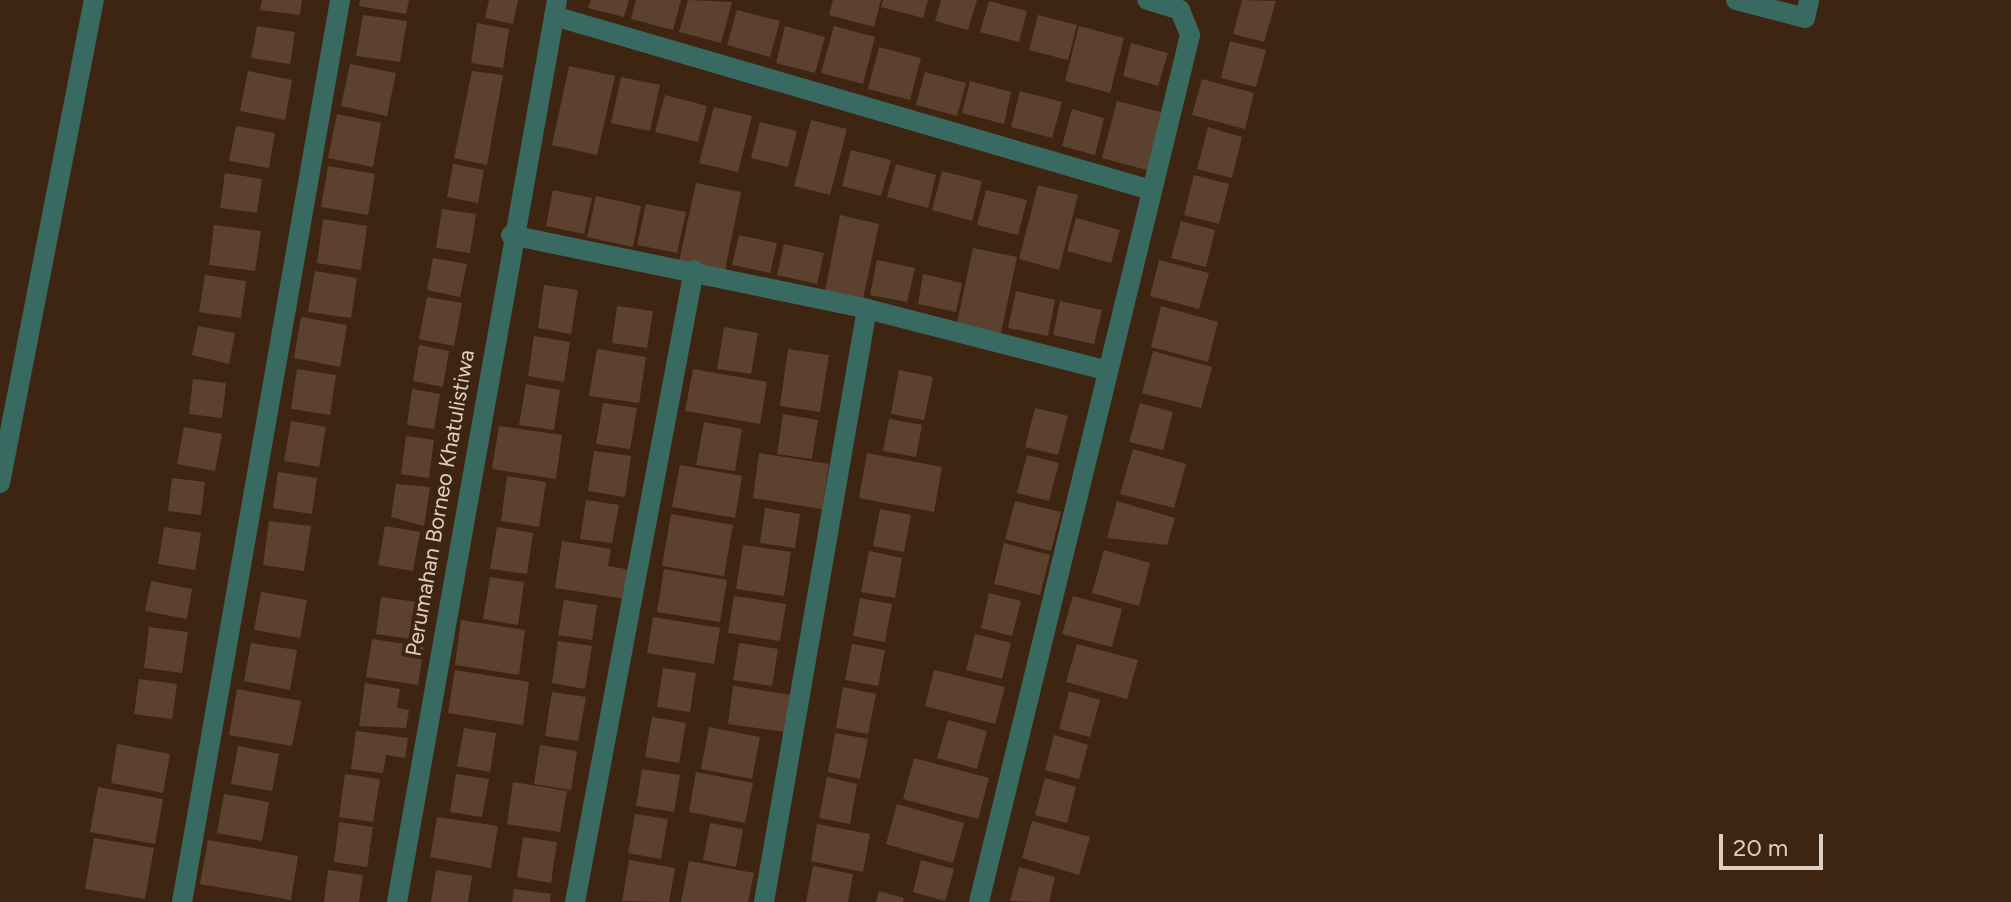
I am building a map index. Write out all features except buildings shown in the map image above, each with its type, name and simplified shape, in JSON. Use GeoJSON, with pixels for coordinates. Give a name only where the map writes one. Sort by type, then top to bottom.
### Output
{"type":"FeatureCollection","features":[{"type":"Feature","properties":{"kind":"street"},"geometry":{"type":"LineString","coordinates":[[0,483],[94,0]]}},
{"type":"Feature","properties":{"kind":"street"},"geometry":{"type":"LineString","coordinates":[[182,902],[340,0]]}},
{"type":"Feature","properties":{"kind":"street"},"geometry":{"type":"LineString","coordinates":[[979,902],[1104,370],[1190,25],[1180,10],[1147,0]]}},
{"type":"Feature","properties":{"kind":"street"},"geometry":{"type":"LineString","coordinates":[[1736,0],[1805,18],[1809,0]]}},
{"type":"Feature","properties":{"kind":"street"},"geometry":{"type":"LineString","coordinates":[[556,8],[1151,190]]}},
{"type":"Feature","properties":{"kind":"street","name":"Perumahan Borneo Khatulistiwa"},"geometry":{"type":"LineString","coordinates":[[397,902],[511,235],[556,8]]}},
{"type":"Feature","properties":{"kind":"street"},"geometry":{"type":"LineString","coordinates":[[511,235],[694,270],[867,309],[1104,370]]}},
{"type":"Feature","properties":{"kind":"street"},"geometry":{"type":"LineString","coordinates":[[575,902],[694,270]]}},
{"type":"Feature","properties":{"kind":"street"},"geometry":{"type":"LineString","coordinates":[[764,902],[867,309]]}}]}
